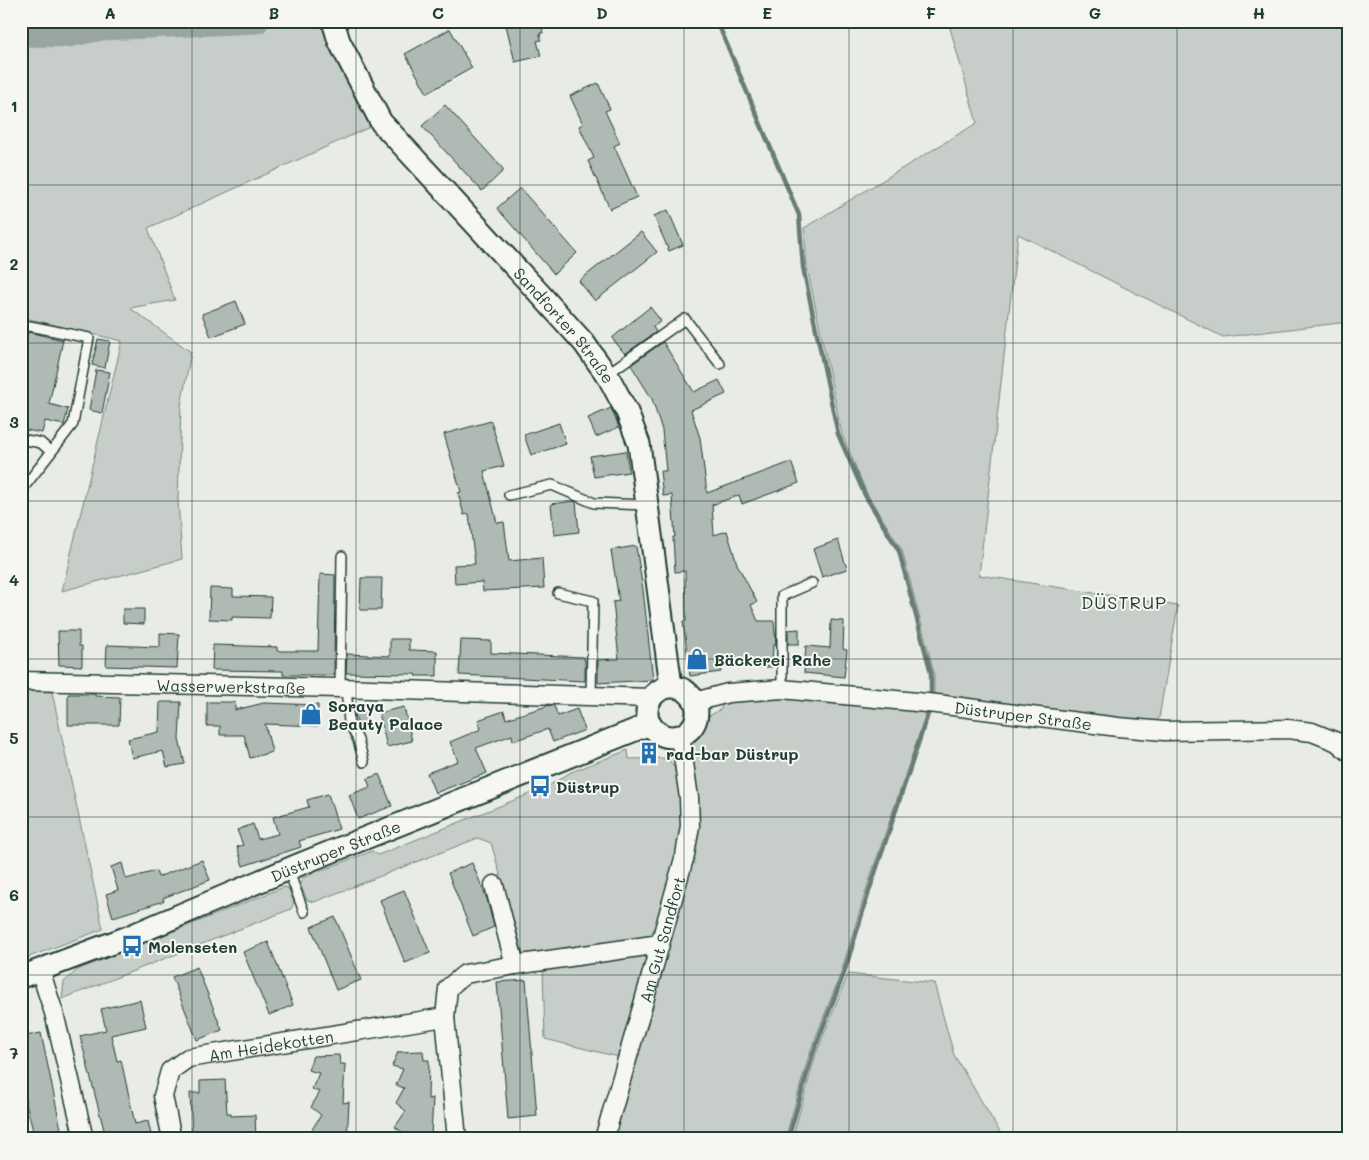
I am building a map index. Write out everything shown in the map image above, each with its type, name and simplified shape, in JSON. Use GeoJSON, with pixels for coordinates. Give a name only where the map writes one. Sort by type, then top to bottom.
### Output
{"type":"FeatureCollection","features":[{"type":"Feature","properties":{"kind":"street","name":"Sandforter Straße"},"geometry":{"type":"LineString","coordinates":[[334,26],[339,41],[380,122],[584,343],[607,374],[627,412],[639,444],[671,686]]}},
{"type":"Feature","properties":{"kind":"street","name":"Wasserwerkstraße"},"geometry":{"type":"LineString","coordinates":[[21,681],[343,688],[651,698]]}},
{"type":"Feature","properties":{"kind":"street"},"geometry":{"type":"LineString","coordinates":[[671,686],[686,690],[695,702],[696,718],[688,732],[680,736],[660,734],[650,724],[646,711],[651,698],[656,692],[671,686]]}},
{"type":"Feature","properties":{"kind":"street","name":"Düstruper Straße"},"geometry":{"type":"LineString","coordinates":[[695,702],[728,693],[782,690],[930,703],[1164,731],[1288,729],[1312,732],[1337,742],[1348,751]]}},
{"type":"Feature","properties":{"kind":"street","name":"Düstruper Straße"},"geometry":{"type":"LineString","coordinates":[[31,974],[128,937],[288,869],[650,724]]}},
{"type":"Feature","properties":{"kind":"street","name":"Am Gut Sandfort"},"geometry":{"type":"LineString","coordinates":[[604,1139],[685,854],[690,826],[689,798],[680,736]]}},
{"type":"Feature","properties":{"kind":"street"},"geometry":{"type":"LineString","coordinates":[[494,885],[515,965]]}},
{"type":"Feature","properties":{"kind":"street"},"geometry":{"type":"LineString","coordinates":[[457,1139],[445,1017],[448,988],[465,974],[660,944]]}},
{"type":"Feature","properties":{"kind":"street"},"geometry":{"type":"LineString","coordinates":[[31,974],[54,1012],[84,1139]]}},
{"type":"Feature","properties":{"kind":"street","name":"Am Heidekotten"},"geometry":{"type":"LineString","coordinates":[[172,1139],[163,1096],[170,1071],[188,1058],[445,1017]]}},
{"type":"Feature","properties":{"kind":"lane"},"geometry":{"type":"LineString","coordinates":[[607,374],[685,319],[720,364]]}},
{"type":"Feature","properties":{"kind":"lane"},"geometry":{"type":"LineString","coordinates":[[21,327],[30,326],[89,338],[73,424],[21,491]]}},
{"type":"Feature","properties":{"kind":"lane"},"geometry":{"type":"LineString","coordinates":[[21,439],[41,443],[51,452]]}},
{"type":"Feature","properties":{"kind":"lane"},"geometry":{"type":"LineString","coordinates":[[509,495],[552,485],[594,503],[647,505]]}},
{"type":"Feature","properties":{"kind":"lane"},"geometry":{"type":"LineString","coordinates":[[342,556],[343,688],[349,722],[358,740],[364,762]]}},
{"type":"Feature","properties":{"kind":"lane"},"geometry":{"type":"LineString","coordinates":[[782,690],[782,596],[812,583]]}},
{"type":"Feature","properties":{"kind":"lane"},"geometry":{"type":"LineString","coordinates":[[558,593],[593,601],[591,695]]}},
{"type":"Feature","properties":{"kind":"lane"},"geometry":{"type":"LineString","coordinates":[[288,869],[304,912]]}},
{"type":"Feature","properties":{"kind":"shaded area"},"geometry":{"type":"Polygon","coordinates":[[[21,21],[333,21],[381,122],[148,228],[175,300],[130,308],[191,352],[181,406],[178,500],[182,559],[62,591],[122,341],[21,317],[21,21]]]}},
{"type":"Feature","properties":{"kind":"shaded area"},"geometry":{"type":"Polygon","coordinates":[[[948,21],[1348,21],[1348,322],[1223,337],[1018,234],[979,575],[1178,606],[1159,718],[1154,723],[934,697],[934,673],[902,550],[867,494],[842,434],[807,267],[804,228],[977,123],[948,21]]]}},
{"type":"Feature","properties":{"kind":"shaded area"},"geometry":{"type":"Polygon","coordinates":[[[21,691],[52,692],[103,929],[21,960],[21,691]]]}},
{"type":"Feature","properties":{"kind":"shaded area"},"geometry":{"type":"Polygon","coordinates":[[[782,697],[927,711],[867,887],[841,973],[810,1052],[785,1139],[604,1139],[627,1059],[545,1039],[543,968],[523,953],[491,843],[478,838],[314,902],[307,900],[300,884],[302,878],[372,851],[378,855],[547,787],[571,772],[628,750],[629,759],[668,758],[674,767],[677,777],[696,781],[692,745],[709,716],[721,709],[723,701],[782,697]]]}},
{"type":"Feature","properties":{"kind":"shaded area"},"geometry":{"type":"Polygon","coordinates":[[[284,887],[288,888],[294,902],[291,909],[62,999],[64,982],[77,970],[284,887]]]}},
{"type":"Feature","properties":{"kind":"shaded area"},"geometry":{"type":"Polygon","coordinates":[[[848,974],[934,983],[954,1055],[1004,1139],[792,1139],[816,1054],[848,974]]]}},
{"type":"Feature","properties":{"kind":"building"},"geometry":{"type":"Polygon","coordinates":[[[505,21],[541,21],[543,33],[540,33],[541,40],[537,41],[541,56],[515,62],[505,21]]]}},
{"type":"Feature","properties":{"kind":"building"},"geometry":{"type":"Polygon","coordinates":[[[450,29],[472,68],[427,93],[405,54],[450,29]]]}},
{"type":"Feature","properties":{"kind":"building"},"geometry":{"type":"Polygon","coordinates":[[[598,83],[610,109],[605,111],[620,143],[614,146],[637,197],[610,209],[588,161],[594,158],[579,126],[583,124],[570,96],[598,83]]]}},
{"type":"Feature","properties":{"kind":"building"},"geometry":{"type":"Polygon","coordinates":[[[445,105],[504,170],[482,191],[422,126],[445,105]]]}},
{"type":"Feature","properties":{"kind":"building"},"geometry":{"type":"Polygon","coordinates":[[[520,188],[577,253],[554,274],[497,208],[520,188]]]}},
{"type":"Feature","properties":{"kind":"building"},"geometry":{"type":"Polygon","coordinates":[[[668,210],[683,245],[669,251],[654,216],[668,210]]]}},
{"type":"Feature","properties":{"kind":"building"},"geometry":{"type":"Polygon","coordinates":[[[641,232],[657,252],[595,301],[579,281],[641,232]]]}},
{"type":"Feature","properties":{"kind":"building"},"geometry":{"type":"Polygon","coordinates":[[[236,301],[245,324],[211,337],[202,314],[236,301]]]}},
{"type":"Feature","properties":{"kind":"building"},"geometry":{"type":"Polygon","coordinates":[[[650,307],[661,321],[653,327],[656,332],[625,354],[612,338],[650,307]]]}},
{"type":"Feature","properties":{"kind":"building"},"geometry":{"type":"Polygon","coordinates":[[[28,332],[63,340],[49,404],[68,409],[64,425],[45,421],[42,433],[21,429],[21,363],[28,332]]]}},
{"type":"Feature","properties":{"kind":"building"},"geometry":{"type":"Polygon","coordinates":[[[98,339],[110,341],[105,368],[92,365],[98,339]]]}},
{"type":"Feature","properties":{"kind":"building"},"geometry":{"type":"Polygon","coordinates":[[[663,342],[694,392],[719,380],[726,394],[691,410],[700,438],[707,493],[791,462],[799,483],[742,504],[739,495],[712,505],[714,535],[727,531],[737,564],[757,602],[751,605],[758,621],[774,621],[776,645],[773,645],[772,667],[756,667],[756,663],[720,666],[721,672],[690,676],[683,621],[686,621],[685,571],[675,572],[672,495],[663,496],[660,471],[666,471],[662,430],[652,399],[631,365],[663,342]]]}},
{"type":"Feature","properties":{"kind":"building"},"geometry":{"type":"Polygon","coordinates":[[[96,370],[110,372],[102,413],[89,410],[96,370]]]}},
{"type":"Feature","properties":{"kind":"building"},"geometry":{"type":"Polygon","coordinates":[[[611,408],[619,427],[596,437],[588,418],[611,408]]]}},
{"type":"Feature","properties":{"kind":"building"},"geometry":{"type":"Polygon","coordinates":[[[491,421],[504,466],[484,471],[497,523],[504,522],[509,561],[542,558],[544,588],[483,591],[482,582],[455,584],[454,565],[475,564],[469,514],[464,515],[458,493],[461,492],[444,434],[491,421]]]}},
{"type":"Feature","properties":{"kind":"building"},"geometry":{"type":"Polygon","coordinates":[[[559,423],[566,444],[531,455],[524,435],[559,423]]]}},
{"type":"Feature","properties":{"kind":"building"},"geometry":{"type":"Polygon","coordinates":[[[626,451],[629,472],[594,477],[590,456],[626,451]]]}},
{"type":"Feature","properties":{"kind":"building"},"geometry":{"type":"Polygon","coordinates":[[[576,502],[579,532],[554,535],[551,504],[576,502]]]}},
{"type":"Feature","properties":{"kind":"building"},"geometry":{"type":"Polygon","coordinates":[[[838,540],[847,569],[822,577],[813,549],[838,540]]]}},
{"type":"Feature","properties":{"kind":"building"},"geometry":{"type":"Polygon","coordinates":[[[636,546],[653,680],[598,683],[598,660],[619,659],[613,602],[619,601],[611,550],[636,546]]]}},
{"type":"Feature","properties":{"kind":"building"},"geometry":{"type":"Polygon","coordinates":[[[320,574],[335,575],[334,675],[283,675],[283,671],[212,670],[213,645],[277,647],[277,651],[318,651],[320,574]]]}},
{"type":"Feature","properties":{"kind":"building"},"geometry":{"type":"Polygon","coordinates":[[[361,578],[382,578],[381,610],[360,610],[361,578]]]}},
{"type":"Feature","properties":{"kind":"building"},"geometry":{"type":"Polygon","coordinates":[[[210,588],[233,589],[233,596],[271,597],[270,618],[232,617],[232,620],[209,619],[210,588]]]}},
{"type":"Feature","properties":{"kind":"building"},"geometry":{"type":"Polygon","coordinates":[[[123,609],[144,609],[144,624],[123,623],[123,609]]]}},
{"type":"Feature","properties":{"kind":"building"},"geometry":{"type":"Polygon","coordinates":[[[831,620],[844,621],[843,649],[847,650],[844,677],[804,673],[806,646],[830,648],[831,620]]]}},
{"type":"Feature","properties":{"kind":"building"},"geometry":{"type":"Polygon","coordinates":[[[799,629],[799,644],[788,644],[788,630],[799,629]]]}},
{"type":"Feature","properties":{"kind":"building"},"geometry":{"type":"Polygon","coordinates":[[[58,631],[79,631],[79,646],[82,646],[82,666],[59,665],[58,631]]]}},
{"type":"Feature","properties":{"kind":"building"},"geometry":{"type":"Polygon","coordinates":[[[160,633],[179,634],[177,668],[106,666],[107,645],[160,647],[160,633]]]}},
{"type":"Feature","properties":{"kind":"building"},"geometry":{"type":"Polygon","coordinates":[[[390,639],[409,639],[409,650],[437,651],[437,676],[346,673],[347,654],[390,656],[390,639]]]}},
{"type":"Feature","properties":{"kind":"building"},"geometry":{"type":"Polygon","coordinates":[[[461,640],[491,641],[491,653],[584,657],[585,681],[459,675],[461,640]]]}},
{"type":"Feature","properties":{"kind":"building"},"geometry":{"type":"Polygon","coordinates":[[[68,694],[95,694],[95,696],[120,697],[119,725],[68,725],[68,694]]]}},
{"type":"Feature","properties":{"kind":"building"},"geometry":{"type":"Polygon","coordinates":[[[160,702],[181,702],[179,739],[185,764],[167,767],[163,751],[132,758],[128,739],[159,732],[160,702]]]}},
{"type":"Feature","properties":{"kind":"building"},"geometry":{"type":"Polygon","coordinates":[[[207,702],[235,702],[235,710],[264,703],[318,705],[318,726],[265,724],[272,752],[250,758],[244,735],[220,735],[220,726],[207,726],[207,702]]]}},
{"type":"Feature","properties":{"kind":"building"},"geometry":{"type":"Polygon","coordinates":[[[550,705],[554,706],[558,716],[577,709],[585,730],[553,742],[548,729],[513,741],[512,735],[476,748],[487,773],[435,793],[427,773],[458,761],[450,742],[481,729],[478,720],[504,711],[506,719],[550,705]]]}},
{"type":"Feature","properties":{"kind":"building"},"geometry":{"type":"Polygon","coordinates":[[[404,707],[412,741],[387,747],[379,713],[404,707]]]}},
{"type":"Feature","properties":{"kind":"building"},"geometry":{"type":"Polygon","coordinates":[[[365,712],[368,724],[358,726],[355,714],[365,712]]]}},
{"type":"Feature","properties":{"kind":"building"},"geometry":{"type":"Polygon","coordinates":[[[379,774],[392,806],[358,819],[349,795],[370,787],[367,779],[379,774]]]}},
{"type":"Feature","properties":{"kind":"building"},"geometry":{"type":"Polygon","coordinates":[[[328,794],[339,829],[299,841],[301,847],[243,866],[237,847],[243,845],[237,830],[253,824],[258,839],[278,834],[273,817],[309,807],[307,800],[328,794]]]}},
{"type":"Feature","properties":{"kind":"building"},"geometry":{"type":"Polygon","coordinates":[[[202,860],[210,880],[163,898],[164,901],[113,917],[106,894],[118,890],[111,867],[122,863],[126,879],[156,871],[158,877],[202,860]]]}},
{"type":"Feature","properties":{"kind":"building"},"geometry":{"type":"Polygon","coordinates":[[[472,863],[487,899],[494,927],[473,936],[448,873],[472,863]]]}},
{"type":"Feature","properties":{"kind":"building"},"geometry":{"type":"Polygon","coordinates":[[[404,890],[430,953],[405,963],[380,900],[404,890]]]}},
{"type":"Feature","properties":{"kind":"building"},"geometry":{"type":"Polygon","coordinates":[[[335,917],[361,980],[336,990],[311,927],[335,917]]]}},
{"type":"Feature","properties":{"kind":"building"},"geometry":{"type":"Polygon","coordinates":[[[268,942],[293,1005],[269,1015],[243,952],[268,942]]]}},
{"type":"Feature","properties":{"kind":"building"},"geometry":{"type":"Polygon","coordinates":[[[197,967],[222,1030],[197,1040],[172,977],[197,967]]]}},
{"type":"Feature","properties":{"kind":"building"},"geometry":{"type":"Polygon","coordinates":[[[526,980],[537,1116],[508,1119],[497,982],[526,980]]]}},
{"type":"Feature","properties":{"kind":"building"},"geometry":{"type":"Polygon","coordinates":[[[140,1000],[146,1027],[111,1035],[117,1061],[121,1060],[135,1124],[148,1121],[152,1139],[117,1139],[115,1131],[105,1134],[80,1036],[106,1030],[101,1009],[140,1000]]]}},
{"type":"Feature","properties":{"kind":"building"},"geometry":{"type":"Polygon","coordinates":[[[41,1033],[61,1129],[34,1135],[23,1091],[21,1092],[21,1037],[41,1033]]]}},
{"type":"Feature","properties":{"kind":"building"},"geometry":{"type":"Polygon","coordinates":[[[423,1051],[424,1060],[429,1060],[428,1099],[433,1098],[431,1136],[408,1136],[395,1127],[406,1111],[396,1103],[404,1088],[396,1085],[403,1069],[392,1066],[398,1052],[423,1051]]]}},
{"type":"Feature","properties":{"kind":"building"},"geometry":{"type":"Polygon","coordinates":[[[339,1055],[340,1064],[345,1064],[343,1103],[349,1102],[347,1139],[322,1139],[311,1131],[321,1115],[311,1107],[320,1092],[312,1089],[319,1073],[308,1070],[313,1056],[339,1055]]]}},
{"type":"Feature","properties":{"kind":"building"},"geometry":{"type":"Polygon","coordinates":[[[225,1080],[227,1113],[231,1113],[231,1116],[255,1115],[256,1139],[200,1139],[199,1134],[192,1134],[190,1093],[200,1093],[200,1081],[225,1080]]]}},
{"type":"Feature","properties":{"kind":"waterway"},"geometry":{"type":"LineString","coordinates":[[21,34],[68,35],[102,28],[257,21]]}},
{"type":"Feature","properties":{"kind":"waterway"},"geometry":{"type":"LineString","coordinates":[[717,21],[799,215],[803,267],[838,434],[865,495],[899,551],[931,673],[931,700]]}},
{"type":"Feature","properties":{"kind":"waterway"},"geometry":{"type":"LineString","coordinates":[[788,1139],[813,1053],[844,973],[870,888],[930,708]]}},
{"type":"Feature","properties":{"kind":"place","name":"Bäckerei Rahe"},"geometry":{"type":"Point","coordinates":[697,659]}},
{"type":"Feature","properties":{"kind":"place","name":"Soraya Beauty Palace"},"geometry":{"type":"Point","coordinates":[311,714]}},
{"type":"Feature","properties":{"kind":"place","name":"rad-bar Düstrup"},"geometry":{"type":"Point","coordinates":[649,753]}},
{"type":"Feature","properties":{"kind":"place","name":"Düstrup"},"geometry":{"type":"Point","coordinates":[540,786]}},
{"type":"Feature","properties":{"kind":"place","name":"Molenseten"},"geometry":{"type":"Point","coordinates":[132,946]}},
{"type":"Feature","properties":{"kind":"district","name":"DÜSTRUP"},"geometry":{"type":"Point","coordinates":[1124,602]}}]}
